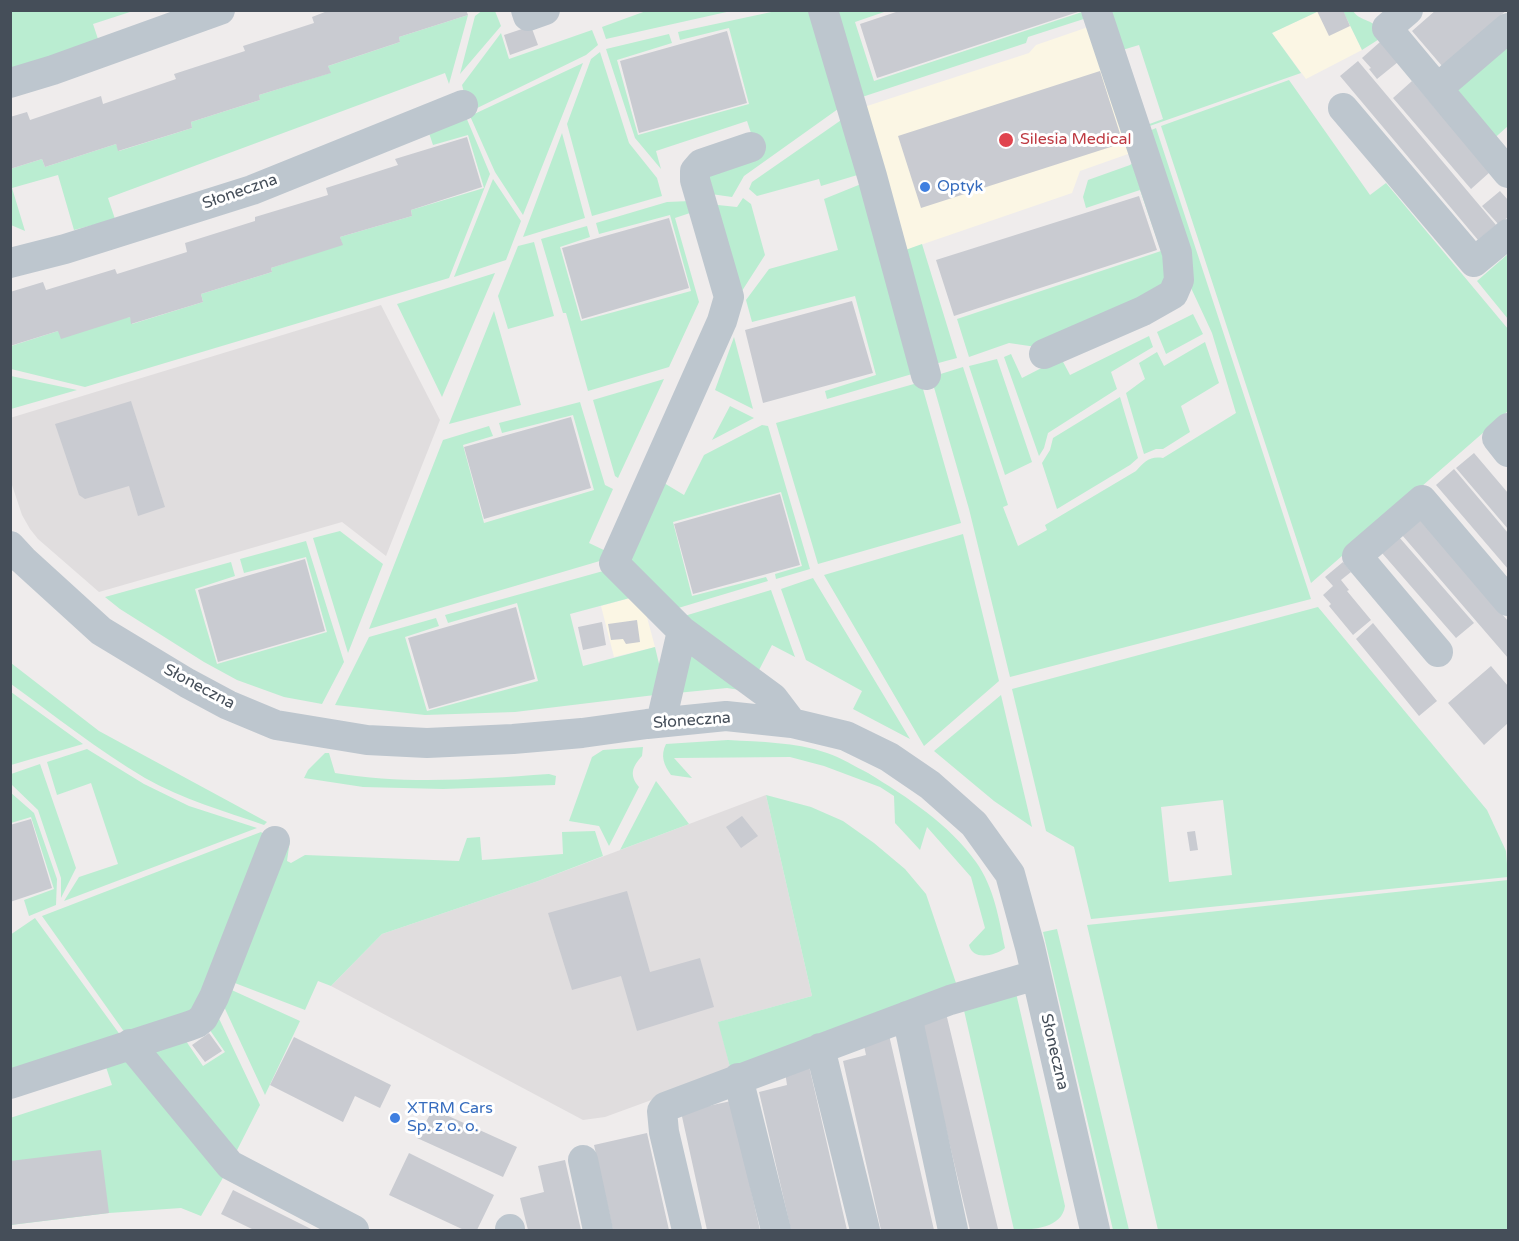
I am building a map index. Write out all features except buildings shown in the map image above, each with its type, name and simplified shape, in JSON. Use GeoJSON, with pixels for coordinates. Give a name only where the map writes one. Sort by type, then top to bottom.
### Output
{"type":"FeatureCollection","features":[{"type":"Feature","properties":{"kind":"street"},"geometry":{"type":"LineString","coordinates":[[10,84],[220,10]]}},
{"type":"Feature","properties":{"kind":"street"},"geometry":{"type":"LineString","coordinates":[[824,10],[926,375]]}},
{"type":"Feature","properties":{"kind":"street"},"geometry":{"type":"LineString","coordinates":[[1044,354],[1143,311],[1173,294],[1179,280],[1177,253],[1096,10]]}},
{"type":"Feature","properties":{"kind":"street"},"geometry":{"type":"LineString","coordinates":[[1408,10],[1387,28],[1438,88],[1498,140],[1509,173]]}},
{"type":"Feature","properties":{"kind":"street"},"geometry":{"type":"LineString","coordinates":[[1438,88],[1509,28]]}},
{"type":"Feature","properties":{"kind":"street","name":"Słoneczna"},"geometry":{"type":"LineString","coordinates":[[10,262],[65,249],[252,190],[463,105]]}},
{"type":"Feature","properties":{"kind":"street"},"geometry":{"type":"LineString","coordinates":[[1343,108],[1474,262],[1509,234]]}},
{"type":"Feature","properties":{"kind":"street"},"geometry":{"type":"LineString","coordinates":[[751,147],[701,164],[695,171],[695,180],[729,297],[722,321],[614,563],[668,615],[682,632],[773,698],[792,723]]}},
{"type":"Feature","properties":{"kind":"street"},"geometry":{"type":"LineString","coordinates":[[1509,428],[1497,438],[1509,452]]}},
{"type":"Feature","properties":{"kind":"street"},"geometry":{"type":"LineString","coordinates":[[1438,652],[1357,556],[1422,500],[1509,601]]}},
{"type":"Feature","properties":{"kind":"street","name":"Słoneczna"},"geometry":{"type":"LineString","coordinates":[[10,546],[22,560],[102,631],[187,683],[228,705],[276,725],[367,740],[427,743],[582,733],[726,716],[792,723],[846,735],[889,757],[930,785],[974,824],[1010,874],[1036,975],[1095,1230]]}},
{"type":"Feature","properties":{"kind":"street"},"geometry":{"type":"LineString","coordinates":[[661,722],[682,632]]}},
{"type":"Feature","properties":{"kind":"street"},"geometry":{"type":"LineString","coordinates":[[10,1084],[189,1026],[203,1018],[221,981],[275,841]]}},
{"type":"Feature","properties":{"kind":"street"},"geometry":{"type":"LineString","coordinates":[[687,1230],[664,1132],[662,1111],[671,1103],[950,1000],[1036,975]]}},
{"type":"Feature","properties":{"kind":"street"},"geometry":{"type":"LineString","coordinates":[[907,1016],[953,1230]]}},
{"type":"Feature","properties":{"kind":"street"},"geometry":{"type":"LineString","coordinates":[[130,1044],[230,1165],[354,1230]]}},
{"type":"Feature","properties":{"kind":"street"},"geometry":{"type":"LineString","coordinates":[[820,1048],[866,1230]]}},
{"type":"Feature","properties":{"kind":"street"},"geometry":{"type":"LineString","coordinates":[[738,1078],[776,1230]]}},
{"type":"Feature","properties":{"kind":"street"},"geometry":{"type":"LineString","coordinates":[[583,1160],[598,1230]]}},
{"type":"Feature","properties":{"kind":"shaded area"},"geometry":{"type":"Polygon","coordinates":[[[1319,11],[1343,11],[1362,50],[1306,79],[1272,33],[1319,11]]]}},
{"type":"Feature","properties":{"kind":"shaded area"},"geometry":{"type":"Polygon","coordinates":[[[1094,25],[1135,149],[1128,154],[1080,171],[1072,193],[900,252],[861,108],[1029,53],[1036,45],[1094,25]]]}},
{"type":"Feature","properties":{"kind":"shaded area"},"geometry":{"type":"Polygon","coordinates":[[[381,305],[440,420],[386,556],[342,522],[99,592],[38,539],[30,529],[22,515],[11,482],[10,418],[381,305]]]}},
{"type":"Feature","properties":{"kind":"shaded area"},"geometry":{"type":"Polygon","coordinates":[[[641,595],[655,647],[614,657],[601,606],[641,595]]]}},
{"type":"Feature","properties":{"kind":"shaded area"},"geometry":{"type":"Polygon","coordinates":[[[766,795],[812,996],[719,1022],[731,1071],[605,1117],[583,1120],[331,986],[382,934],[538,881],[766,795]]]}},
{"type":"Feature","properties":{"kind":"green space"},"geometry":{"type":"Polygon","coordinates":[[[483,10],[495,11],[501,26],[460,74],[475,16],[483,10]]]}},
{"type":"Feature","properties":{"kind":"green space"},"geometry":{"type":"Polygon","coordinates":[[[10,11],[133,11],[93,24],[99,42],[11,70],[10,11]]]}},
{"type":"Feature","properties":{"kind":"green space"},"geometry":{"type":"Polygon","coordinates":[[[646,11],[731,11],[606,39],[602,27],[646,11]]]}},
{"type":"Feature","properties":{"kind":"green space"},"geometry":{"type":"Polygon","coordinates":[[[776,11],[816,11],[845,104],[744,176],[732,197],[704,193],[700,181],[757,151],[747,121],[656,151],[661,169],[635,138],[606,49],[669,34],[672,43],[617,60],[638,135],[749,104],[729,28],[680,40],[678,32],[776,11]]]}},
{"type":"Feature","properties":{"kind":"green space"},"geometry":{"type":"Polygon","coordinates":[[[832,11],[887,11],[855,22],[874,81],[1085,11],[1093,16],[1028,37],[1026,43],[859,98],[832,11]]]}},
{"type":"Feature","properties":{"kind":"green space"},"geometry":{"type":"Polygon","coordinates":[[[1104,11],[1319,11],[1272,33],[1301,73],[1144,128],[1144,126],[1163,119],[1139,45],[1119,51],[1104,11]]]}},
{"type":"Feature","properties":{"kind":"green space"},"geometry":{"type":"Polygon","coordinates":[[[1343,11],[1353,11],[1376,26],[1384,36],[1362,50],[1343,11]]]}},
{"type":"Feature","properties":{"kind":"green space"},"geometry":{"type":"Polygon","coordinates":[[[468,15],[449,84],[445,73],[108,198],[118,228],[108,221],[74,230],[58,175],[12,188],[25,231],[11,225],[10,169],[42,159],[45,167],[116,144],[119,151],[192,128],[191,122],[260,100],[259,95],[330,73],[328,66],[400,42],[399,37],[468,15]]]}},
{"type":"Feature","properties":{"kind":"green space"},"geometry":{"type":"Polygon","coordinates":[[[592,30],[598,45],[586,55],[469,112],[462,85],[501,33],[509,59],[592,30]]]}},
{"type":"Feature","properties":{"kind":"green space"},"geometry":{"type":"Polygon","coordinates":[[[1508,34],[1508,126],[1489,143],[1445,88],[1508,34]]]}},
{"type":"Feature","properties":{"kind":"green space"},"geometry":{"type":"Polygon","coordinates":[[[600,52],[629,143],[657,178],[662,196],[592,216],[567,124],[591,59],[600,52]]]}},
{"type":"Feature","properties":{"kind":"green space"},"geometry":{"type":"Polygon","coordinates":[[[583,63],[523,215],[495,172],[470,116],[583,63]]]}},
{"type":"Feature","properties":{"kind":"green space"},"geometry":{"type":"Polygon","coordinates":[[[1289,80],[1370,195],[1386,183],[1508,329],[1508,411],[1311,583],[1161,126],[1289,80]]]}},
{"type":"Feature","properties":{"kind":"green space"},"geometry":{"type":"Polygon","coordinates":[[[847,116],[864,173],[821,186],[819,179],[757,196],[749,189],[752,182],[847,116]]]}},
{"type":"Feature","properties":{"kind":"green space"},"geometry":{"type":"Polygon","coordinates":[[[466,117],[490,174],[449,278],[85,387],[11,369],[11,346],[58,331],[130,317],[132,324],[203,302],[201,294],[272,272],[271,268],[342,244],[340,237],[412,216],[411,210],[484,188],[468,135],[433,145],[429,133],[466,117]]]}},
{"type":"Feature","properties":{"kind":"green space"},"geometry":{"type":"Polygon","coordinates":[[[1156,128],[1311,599],[1010,677],[969,509],[931,377],[963,367],[1008,505],[1003,507],[1018,546],[1047,530],[1045,525],[1136,471],[1148,460],[1163,458],[1236,413],[1212,333],[1185,275],[1142,134],[1156,128]]]}},
{"type":"Feature","properties":{"kind":"green space"},"geometry":{"type":"Polygon","coordinates":[[[562,133],[585,218],[523,237],[562,133]]]}},
{"type":"Feature","properties":{"kind":"green space"},"geometry":{"type":"Polygon","coordinates":[[[1138,159],[1172,280],[1043,348],[1009,343],[969,357],[957,319],[1161,251],[1140,190],[1086,208],[1083,197],[1088,180],[1130,165],[1138,159]]]}},
{"type":"Feature","properties":{"kind":"green space"},"geometry":{"type":"Polygon","coordinates":[[[493,179],[521,221],[506,260],[454,277],[493,179]]]}},
{"type":"Feature","properties":{"kind":"green space"},"geometry":{"type":"Polygon","coordinates":[[[866,182],[919,372],[827,399],[825,391],[876,375],[855,296],[752,322],[746,300],[769,269],[838,250],[824,199],[866,182]]]}},
{"type":"Feature","properties":{"kind":"green space"},"geometry":{"type":"Polygon","coordinates":[[[743,198],[751,204],[765,255],[740,294],[708,204],[737,207],[743,198]]]}},
{"type":"Feature","properties":{"kind":"green space"},"geometry":{"type":"Polygon","coordinates":[[[690,201],[693,212],[675,218],[699,302],[669,367],[588,391],[566,313],[563,313],[541,239],[587,226],[590,237],[560,247],[581,321],[691,291],[670,215],[599,234],[596,223],[667,202],[690,201]]]}},
{"type":"Feature","properties":{"kind":"green space"},"geometry":{"type":"Polygon","coordinates":[[[534,242],[554,316],[508,329],[498,296],[518,246],[534,242]]]}},
{"type":"Feature","properties":{"kind":"green space"},"geometry":{"type":"Polygon","coordinates":[[[922,244],[957,358],[931,365],[900,252],[922,244]]]}},
{"type":"Feature","properties":{"kind":"green space"},"geometry":{"type":"Polygon","coordinates":[[[1508,254],[1508,319],[1477,281],[1508,254]]]}},
{"type":"Feature","properties":{"kind":"green space"},"geometry":{"type":"Polygon","coordinates":[[[495,273],[442,397],[397,304],[495,273]]]}},
{"type":"Feature","properties":{"kind":"green space"},"geometry":{"type":"Polygon","coordinates":[[[494,311],[521,405],[449,424],[494,311]]]}},
{"type":"Feature","properties":{"kind":"green space"},"geometry":{"type":"Polygon","coordinates":[[[1193,314],[1203,334],[1166,354],[1157,332],[1193,314]]]}},
{"type":"Feature","properties":{"kind":"green space"},"geometry":{"type":"Polygon","coordinates":[[[1149,336],[1153,347],[1111,372],[1117,389],[1048,433],[1039,456],[1004,357],[1011,354],[1022,378],[1061,358],[1070,375],[1149,336]]]}},
{"type":"Feature","properties":{"kind":"green space"},"geometry":{"type":"Polygon","coordinates":[[[734,337],[753,409],[715,390],[734,337]]]}},
{"type":"Feature","properties":{"kind":"green space"},"geometry":{"type":"Polygon","coordinates":[[[1205,342],[1219,383],[1181,406],[1190,432],[1163,449],[1144,454],[1126,393],[1145,379],[1139,363],[1157,352],[1164,366],[1205,342]]]}},
{"type":"Feature","properties":{"kind":"green space"},"geometry":{"type":"Polygon","coordinates":[[[997,359],[1032,462],[1005,475],[969,366],[997,359]]]}},
{"type":"Feature","properties":{"kind":"green space"},"geometry":{"type":"Polygon","coordinates":[[[11,376],[77,390],[11,409],[11,376]]]}},
{"type":"Feature","properties":{"kind":"green space"},"geometry":{"type":"Polygon","coordinates":[[[664,379],[618,478],[615,476],[593,400],[664,379]]]}},
{"type":"Feature","properties":{"kind":"green space"},"geometry":{"type":"Polygon","coordinates":[[[921,382],[961,523],[818,564],[776,423],[921,382]]]}},
{"type":"Feature","properties":{"kind":"green space"},"geometry":{"type":"Polygon","coordinates":[[[1120,397],[1138,458],[1057,509],[1042,463],[1050,450],[1053,438],[1120,397]]]}},
{"type":"Feature","properties":{"kind":"green space"},"geometry":{"type":"Polygon","coordinates":[[[580,402],[605,485],[613,489],[589,543],[608,552],[610,558],[369,629],[443,440],[489,426],[493,436],[463,445],[484,523],[594,490],[573,415],[502,433],[499,423],[580,402]]]}},
{"type":"Feature","properties":{"kind":"green space"},"geometry":{"type":"Polygon","coordinates":[[[730,406],[754,418],[712,440],[730,406]]]}},
{"type":"Feature","properties":{"kind":"green space"},"geometry":{"type":"Polygon","coordinates":[[[762,425],[768,426],[810,569],[776,579],[775,574],[802,566],[781,492],[673,522],[692,596],[766,577],[768,581],[675,609],[630,559],[664,483],[684,495],[704,455],[762,425]]]}},
{"type":"Feature","properties":{"kind":"green space"},"geometry":{"type":"Polygon","coordinates":[[[340,531],[383,564],[348,653],[313,538],[340,531]]]}},
{"type":"Feature","properties":{"kind":"green space"},"geometry":{"type":"Polygon","coordinates":[[[963,534],[999,681],[924,746],[824,575],[963,534]]]}},
{"type":"Feature","properties":{"kind":"green space"},"geometry":{"type":"Polygon","coordinates":[[[306,541],[344,662],[322,704],[284,697],[237,680],[204,662],[105,597],[231,562],[235,576],[195,589],[217,664],[327,632],[306,557],[244,573],[240,559],[306,541]]]}},
{"type":"Feature","properties":{"kind":"green space"},"geometry":{"type":"Polygon","coordinates":[[[614,568],[641,595],[570,614],[583,666],[655,647],[664,685],[663,694],[515,712],[425,715],[335,705],[369,637],[436,618],[439,626],[405,637],[427,711],[538,681],[517,603],[448,623],[445,615],[614,568]]]}},
{"type":"Feature","properties":{"kind":"green space"},"geometry":{"type":"Polygon","coordinates":[[[813,578],[910,739],[853,709],[862,691],[806,660],[781,589],[813,578]]]}},
{"type":"Feature","properties":{"kind":"green space"},"geometry":{"type":"Polygon","coordinates":[[[771,590],[795,657],[772,645],[759,670],[681,617],[771,590]]]}},
{"type":"Feature","properties":{"kind":"green space"},"geometry":{"type":"Polygon","coordinates":[[[1318,607],[1487,810],[1506,851],[1508,877],[1091,919],[1074,847],[1046,831],[1012,689],[1318,607]],[[1223,800],[1161,807],[1169,882],[1232,875],[1223,800]]]}},
{"type":"Feature","properties":{"kind":"green space"},"geometry":{"type":"Polygon","coordinates":[[[689,650],[753,692],[727,688],[677,693],[689,650]]]}},
{"type":"Feature","properties":{"kind":"green space"},"geometry":{"type":"Polygon","coordinates":[[[11,663],[99,731],[267,822],[264,825],[219,810],[145,778],[11,684],[11,663]]]}},
{"type":"Feature","properties":{"kind":"green space"},"geometry":{"type":"Polygon","coordinates":[[[11,692],[83,744],[11,765],[11,692]]]}},
{"type":"Feature","properties":{"kind":"green space"},"geometry":{"type":"Polygon","coordinates":[[[1001,695],[1032,827],[994,801],[934,751],[1001,695]]]}},
{"type":"Feature","properties":{"kind":"green space"},"geometry":{"type":"Polygon","coordinates":[[[728,740],[790,745],[827,753],[868,773],[926,812],[953,835],[982,872],[995,903],[1005,948],[985,956],[971,950],[969,945],[985,928],[971,877],[927,827],[920,850],[895,823],[894,796],[880,787],[824,766],[790,757],[674,758],[692,778],[671,775],[665,764],[663,752],[666,744],[728,740]]]}},
{"type":"Feature","properties":{"kind":"green space"},"geometry":{"type":"Polygon","coordinates":[[[643,747],[642,756],[633,771],[634,779],[639,787],[609,846],[599,826],[569,821],[592,757],[603,750],[643,747]]]}},
{"type":"Feature","properties":{"kind":"green space"},"geometry":{"type":"Polygon","coordinates":[[[87,749],[144,784],[189,806],[257,828],[64,901],[79,877],[118,864],[91,783],[57,795],[47,762],[87,749]]]}},
{"type":"Feature","properties":{"kind":"green space"},"geometry":{"type":"Polygon","coordinates":[[[325,753],[329,753],[335,773],[362,777],[416,780],[549,774],[556,776],[555,785],[443,789],[363,787],[304,778],[308,770],[325,753]]]}},
{"type":"Feature","properties":{"kind":"green space"},"geometry":{"type":"Polygon","coordinates":[[[40,764],[76,868],[61,898],[61,878],[38,810],[11,784],[11,774],[40,764]]]}},
{"type":"Feature","properties":{"kind":"green space"},"geometry":{"type":"Polygon","coordinates":[[[656,781],[689,824],[620,850],[656,781]]]}},
{"type":"Feature","properties":{"kind":"green space"},"geometry":{"type":"Polygon","coordinates":[[[10,792],[34,813],[57,879],[56,905],[29,916],[24,900],[54,889],[31,817],[11,823],[10,792]]]}},
{"type":"Feature","properties":{"kind":"green space"},"geometry":{"type":"Polygon","coordinates":[[[766,795],[811,807],[843,821],[905,869],[926,894],[958,989],[731,1071],[718,1022],[812,996],[766,795]]]}},
{"type":"Feature","properties":{"kind":"green space"},"geometry":{"type":"Polygon","coordinates":[[[595,831],[603,856],[538,881],[382,934],[331,986],[318,981],[305,1010],[227,980],[290,840],[287,861],[291,863],[305,855],[459,861],[467,838],[480,837],[482,860],[563,854],[562,832],[595,831]]]}},
{"type":"Feature","properties":{"kind":"green space"},"geometry":{"type":"Polygon","coordinates":[[[261,832],[272,841],[204,1007],[130,1040],[42,916],[261,832]]]}},
{"type":"Feature","properties":{"kind":"green space"},"geometry":{"type":"Polygon","coordinates":[[[1508,880],[1508,1230],[1158,1230],[1087,925],[1508,880]]]}},
{"type":"Feature","properties":{"kind":"green space"},"geometry":{"type":"Polygon","coordinates":[[[35,918],[126,1043],[11,1080],[10,935],[35,918]]]}},
{"type":"Feature","properties":{"kind":"green space"},"geometry":{"type":"Polygon","coordinates":[[[1057,929],[1129,1230],[1113,1230],[1043,932],[1057,929]]]}},
{"type":"Feature","properties":{"kind":"green space"},"geometry":{"type":"Polygon","coordinates":[[[225,987],[300,1021],[265,1095],[220,998],[225,987]]]}},
{"type":"Feature","properties":{"kind":"green space"},"geometry":{"type":"Polygon","coordinates":[[[1016,993],[1065,1206],[1063,1213],[1053,1223],[1038,1228],[1014,1230],[963,1006],[1016,993]]]}},
{"type":"Feature","properties":{"kind":"green space"},"geometry":{"type":"Polygon","coordinates":[[[214,1008],[260,1105],[232,1160],[139,1052],[184,1038],[203,1066],[225,1052],[205,1023],[214,1008]]]}},
{"type":"Feature","properties":{"kind":"green space"},"geometry":{"type":"Polygon","coordinates":[[[133,1054],[228,1169],[201,1216],[181,1208],[109,1213],[11,1225],[10,1118],[112,1085],[105,1064],[133,1054]]]}},
{"type":"Feature","properties":{"kind":"place","name":"Silesia Medical"},"geometry":{"type":"Point","coordinates":[1006,140]}},
{"type":"Feature","properties":{"kind":"place","name":"Optyk"},"geometry":{"type":"Point","coordinates":[925,187]}},
{"type":"Feature","properties":{"kind":"place","name":"XTRM Cars Sp. z o. o."},"geometry":{"type":"Point","coordinates":[395,1118]}}]}
